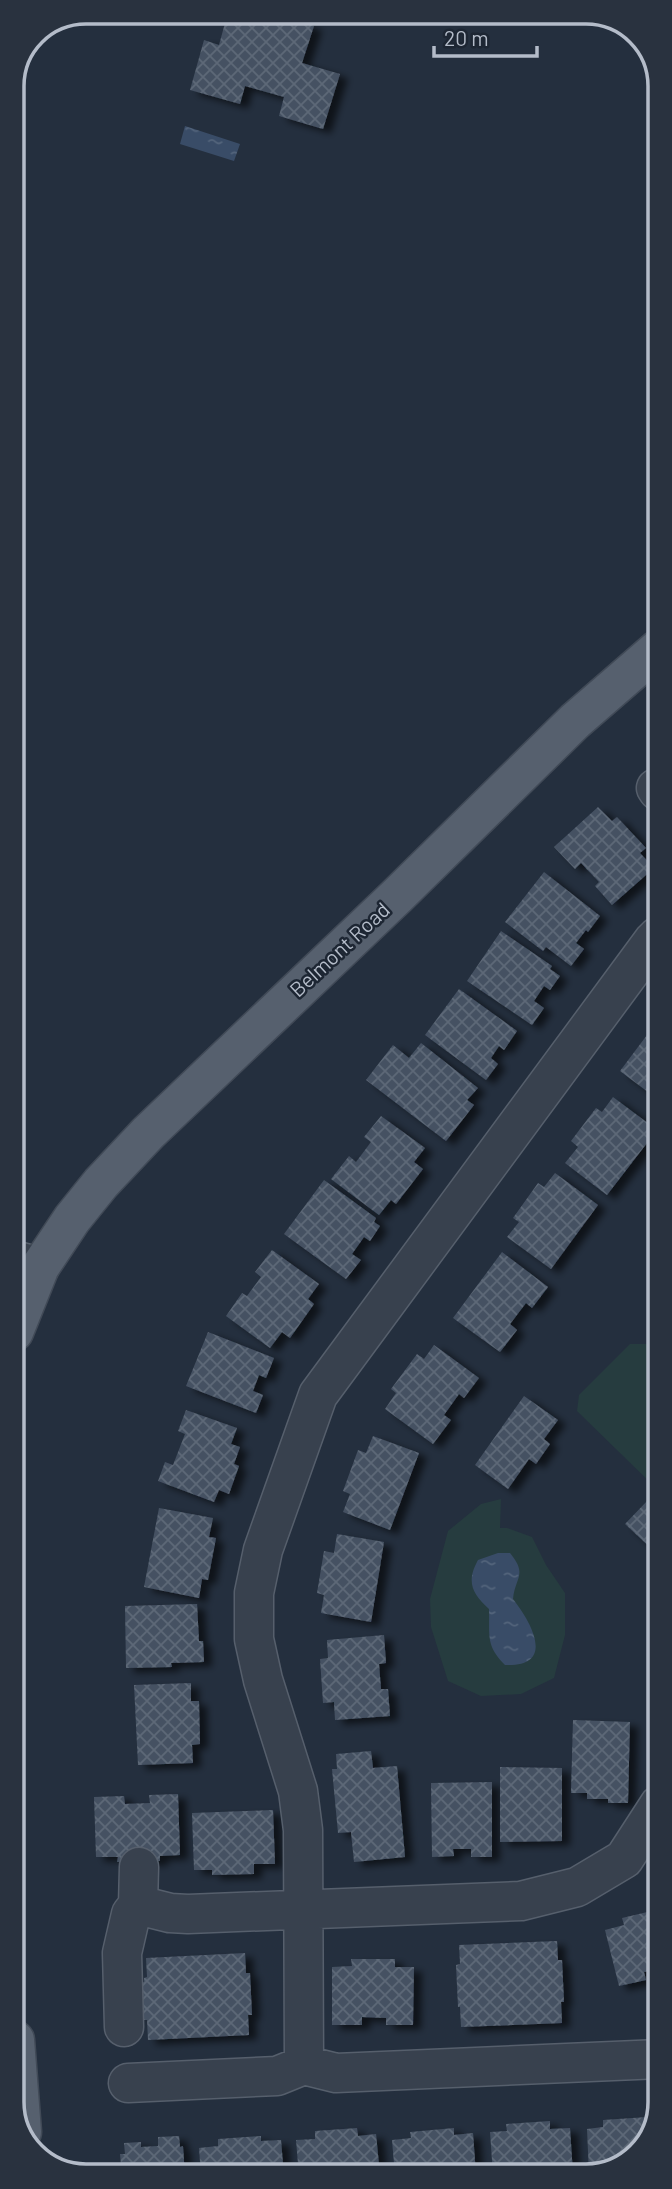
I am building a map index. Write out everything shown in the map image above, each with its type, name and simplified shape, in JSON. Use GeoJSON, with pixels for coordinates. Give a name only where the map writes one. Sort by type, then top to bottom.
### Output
{"type":"FeatureCollection","features":[{"type":"Feature","properties":{"kind":"main road","name":"Belmont Road"},"geometry":{"type":"LineString","coordinates":[[27,1264],[72,1219],[101,1182],[148,1133],[397,896],[575,721],[648,658]]}},
{"type":"Feature","properties":{"kind":"street"},"geometry":{"type":"LineString","coordinates":[[304,2065],[303,1830],[298,1791],[263,1680],[254,1639],[254,1593],[263,1550],[318,1395],[648,948]]}},
{"type":"Feature","properties":{"kind":"street"},"geometry":{"type":"LineString","coordinates":[[138,1905],[170,1913],[188,1914],[522,1901],[577,1887],[624,1859],[648,1822]]}},
{"type":"Feature","properties":{"kind":"street"},"geometry":{"type":"LineString","coordinates":[[124,2026],[122,1953],[131,1914],[138,1905],[139,1867]]}},
{"type":"Feature","properties":{"kind":"street"},"geometry":{"type":"LineString","coordinates":[[128,2083],[277,2076],[304,2065],[336,2073],[648,2060]]}},
{"type":"Feature","properties":{"kind":"green space"},"geometry":{"type":"Polygon","coordinates":[[[630,1344],[648,1346],[648,1480],[577,1411],[579,1395],[630,1344]]]}},
{"type":"Feature","properties":{"kind":"green space"},"geometry":{"type":"Polygon","coordinates":[[[501,1499],[500,1528],[532,1537],[546,1565],[565,1593],[565,1635],[554,1678],[521,1694],[481,1696],[448,1681],[431,1627],[430,1599],[448,1531],[481,1504],[501,1499]]]}},
{"type":"Feature","properties":{"kind":"water"},"geometry":{"type":"Polygon","coordinates":[[[185,126],[240,144],[234,161],[180,144],[185,126]]]}},
{"type":"Feature","properties":{"kind":"water"},"geometry":{"type":"Polygon","coordinates":[[[498,1553],[510,1553],[518,1566],[519,1576],[513,1599],[527,1619],[535,1641],[535,1651],[531,1659],[521,1664],[505,1665],[494,1651],[490,1639],[489,1609],[478,1598],[473,1587],[472,1575],[478,1560],[498,1553]]]}},
{"type":"Feature","properties":{"kind":"building"},"geometry":{"type":"Polygon","coordinates":[[[225,24],[314,26],[302,63],[340,74],[323,129],[279,116],[284,97],[245,86],[240,104],[190,90],[204,40],[219,45],[225,24]]]}},
{"type":"Feature","properties":{"kind":"building"},"geometry":{"type":"Polygon","coordinates":[[[598,807],[612,821],[617,817],[646,848],[640,853],[648,862],[648,873],[612,905],[595,886],[599,882],[581,863],[575,869],[554,847],[598,807]]]}},
{"type":"Feature","properties":{"kind":"building"},"geometry":{"type":"Polygon","coordinates":[[[544,872],[600,916],[576,943],[584,949],[571,966],[546,947],[543,951],[505,922],[544,872]]]}},
{"type":"Feature","properties":{"kind":"building"},"geometry":{"type":"Polygon","coordinates":[[[501,931],[552,966],[550,969],[560,976],[550,990],[544,986],[534,1001],[544,1008],[532,1025],[467,981],[501,931]]]}},
{"type":"Feature","properties":{"kind":"building"},"geometry":{"type":"Polygon","coordinates":[[[459,989],[517,1031],[504,1050],[499,1046],[491,1058],[498,1064],[486,1080],[425,1035],[459,989]]]}},
{"type":"Feature","properties":{"kind":"building"},"geometry":{"type":"Polygon","coordinates":[[[648,1036],[648,1092],[620,1071],[648,1036]]]}},
{"type":"Feature","properties":{"kind":"building"},"geometry":{"type":"Polygon","coordinates":[[[421,1043],[478,1088],[467,1100],[474,1105],[446,1141],[366,1080],[393,1045],[409,1058],[421,1043]]]}},
{"type":"Feature","properties":{"kind":"building"},"geometry":{"type":"Polygon","coordinates":[[[613,1097],[648,1123],[648,1142],[607,1195],[565,1163],[578,1147],[571,1141],[596,1108],[602,1112],[613,1097]]]}},
{"type":"Feature","properties":{"kind":"building"},"geometry":{"type":"Polygon","coordinates":[[[381,1116],[425,1148],[414,1162],[423,1169],[396,1204],[391,1200],[379,1215],[331,1179],[349,1156],[356,1162],[371,1142],[364,1137],[381,1116]]]}},
{"type":"Feature","properties":{"kind":"building"},"geometry":{"type":"Polygon","coordinates":[[[555,1173],[598,1205],[551,1269],[507,1237],[519,1222],[513,1218],[538,1183],[544,1187],[555,1173]]]}},
{"type":"Feature","properties":{"kind":"building"},"geometry":{"type":"Polygon","coordinates":[[[324,1180],[376,1218],[374,1222],[380,1226],[370,1241],[364,1237],[352,1254],[361,1260],[346,1279],[284,1234],[324,1180]]]}},
{"type":"Feature","properties":{"kind":"building"},"geometry":{"type":"Polygon","coordinates":[[[272,1250],[319,1284],[308,1299],[314,1304],[290,1338],[282,1332],[270,1348],[226,1316],[242,1293],[247,1296],[261,1277],[255,1272],[272,1250]]]}},
{"type":"Feature","properties":{"kind":"building"},"geometry":{"type":"Polygon","coordinates":[[[502,1252],[548,1287],[532,1308],[526,1303],[510,1324],[517,1330],[500,1352],[453,1318],[502,1252]]]}},
{"type":"Feature","properties":{"kind":"building"},"geometry":{"type":"Polygon","coordinates":[[[208,1332],[274,1358],[266,1378],[259,1375],[253,1391],[263,1395],[256,1413],[186,1386],[208,1332]]]}},
{"type":"Feature","properties":{"kind":"building"},"geometry":{"type":"Polygon","coordinates":[[[434,1345],[479,1378],[464,1398],[459,1394],[444,1415],[451,1420],[433,1444],[385,1409],[396,1393],[391,1389],[417,1354],[424,1359],[434,1345]]]}},
{"type":"Feature","properties":{"kind":"building"},"geometry":{"type":"Polygon","coordinates":[[[524,1396],[558,1420],[544,1439],[550,1444],[536,1464],[529,1459],[508,1489],[475,1465],[524,1396]]]}},
{"type":"Feature","properties":{"kind":"building"},"geometry":{"type":"Polygon","coordinates":[[[186,1410],[237,1428],[231,1444],[240,1447],[234,1464],[239,1466],[229,1494],[219,1490],[214,1502],[158,1481],[165,1462],[173,1465],[185,1434],[178,1431],[186,1410]]]}},
{"type":"Feature","properties":{"kind":"building"},"geometry":{"type":"Polygon","coordinates":[[[373,1436],[419,1453],[390,1530],[343,1512],[350,1494],[343,1491],[358,1450],[366,1453],[373,1436]]]}},
{"type":"Feature","properties":{"kind":"building"},"geometry":{"type":"Polygon","coordinates":[[[648,1500],[648,1546],[625,1524],[648,1500]]]}},
{"type":"Feature","properties":{"kind":"building"},"geometry":{"type":"Polygon","coordinates":[[[159,1508],[213,1518],[209,1537],[216,1538],[208,1580],[202,1579],[199,1598],[144,1587],[159,1508]]]}},
{"type":"Feature","properties":{"kind":"building"},"geometry":{"type":"Polygon","coordinates":[[[337,1534],[384,1542],[371,1622],[321,1613],[324,1595],[317,1593],[324,1551],[334,1553],[337,1534]]]}},
{"type":"Feature","properties":{"kind":"building"},"geometry":{"type":"Polygon","coordinates":[[[197,1604],[199,1641],[203,1641],[204,1662],[171,1663],[172,1667],[126,1668],[125,1606],[197,1604]]]}},
{"type":"Feature","properties":{"kind":"building"},"geometry":{"type":"Polygon","coordinates":[[[384,1635],[386,1663],[379,1664],[381,1689],[388,1689],[390,1716],[335,1720],[334,1702],[323,1703],[320,1659],[328,1658],[327,1640],[384,1635]]]}},
{"type":"Feature","properties":{"kind":"building"},"geometry":{"type":"Polygon","coordinates":[[[191,1683],[191,1701],[199,1701],[200,1744],[192,1745],[193,1763],[138,1765],[134,1685],[191,1683]]]}},
{"type":"Feature","properties":{"kind":"building"},"geometry":{"type":"Polygon","coordinates":[[[573,1720],[630,1722],[628,1803],[608,1803],[608,1799],[587,1799],[587,1793],[571,1793],[573,1720]]]}},
{"type":"Feature","properties":{"kind":"building"},"geometry":{"type":"Polygon","coordinates":[[[371,1751],[373,1768],[397,1766],[405,1857],[354,1862],[351,1832],[338,1833],[332,1769],[337,1769],[336,1754],[371,1751]]]}},
{"type":"Feature","properties":{"kind":"building"},"geometry":{"type":"Polygon","coordinates":[[[500,1767],[562,1768],[562,1841],[500,1842],[500,1767]]]}},
{"type":"Feature","properties":{"kind":"building"},"geometry":{"type":"Polygon","coordinates":[[[492,1782],[492,1857],[471,1857],[471,1849],[453,1849],[454,1856],[432,1857],[431,1783],[492,1782]]]}},
{"type":"Feature","properties":{"kind":"building"},"geometry":{"type":"Polygon","coordinates":[[[178,1794],[180,1855],[160,1856],[160,1861],[117,1862],[118,1857],[96,1857],[94,1797],[124,1796],[125,1804],[150,1803],[149,1795],[178,1794]]]}},
{"type":"Feature","properties":{"kind":"building"},"geometry":{"type":"Polygon","coordinates":[[[273,1810],[275,1864],[254,1864],[254,1874],[212,1875],[212,1870],[194,1870],[192,1813],[273,1810]]]}},
{"type":"Feature","properties":{"kind":"building"},"geometry":{"type":"Polygon","coordinates":[[[648,1912],[648,1971],[644,1972],[646,1980],[619,1986],[605,1930],[624,1925],[622,1918],[648,1912]]]}},
{"type":"Feature","properties":{"kind":"building"},"geometry":{"type":"Polygon","coordinates":[[[557,1941],[558,1960],[562,1960],[562,2023],[461,2027],[456,1965],[460,1964],[459,1945],[557,1941]]]}},
{"type":"Feature","properties":{"kind":"building"},"geometry":{"type":"Polygon","coordinates":[[[245,1953],[246,1973],[250,1973],[252,2015],[248,2015],[249,2035],[148,2040],[147,2020],[141,2016],[139,1982],[144,1982],[147,1977],[146,1958],[245,1953]]]}},
{"type":"Feature","properties":{"kind":"building"},"geometry":{"type":"Polygon","coordinates":[[[351,1959],[395,1959],[395,1967],[414,1967],[413,2025],[386,2025],[386,2018],[362,2017],[362,2025],[332,2025],[332,1967],[352,1966],[351,1959]]]}},
{"type":"Feature","properties":{"kind":"building"},"geometry":{"type":"Polygon","coordinates":[[[645,2117],[635,2140],[620,2154],[609,2160],[589,2164],[587,2129],[603,2127],[603,2120],[645,2117]]]}},
{"type":"Feature","properties":{"kind":"building"},"geometry":{"type":"Polygon","coordinates":[[[550,2121],[550,2129],[570,2128],[572,2164],[492,2164],[490,2132],[507,2131],[506,2124],[550,2121]]]}},
{"type":"Feature","properties":{"kind":"building"},"geometry":{"type":"Polygon","coordinates":[[[357,2128],[358,2136],[376,2134],[379,2164],[298,2164],[296,2140],[315,2139],[315,2131],[357,2128]]]}},
{"type":"Feature","properties":{"kind":"building"},"geometry":{"type":"Polygon","coordinates":[[[454,2128],[454,2135],[473,2133],[475,2164],[394,2164],[392,2140],[411,2138],[410,2132],[454,2128]]]}},
{"type":"Feature","properties":{"kind":"building"},"geometry":{"type":"Polygon","coordinates":[[[179,2136],[180,2147],[183,2146],[184,2164],[121,2164],[120,2154],[125,2154],[124,2143],[141,2142],[141,2147],[158,2146],[158,2137],[179,2136]]]}},
{"type":"Feature","properties":{"kind":"building"},"geometry":{"type":"Polygon","coordinates":[[[261,2136],[261,2141],[281,2140],[283,2164],[200,2164],[199,2148],[218,2146],[218,2139],[261,2136]]]}}]}
